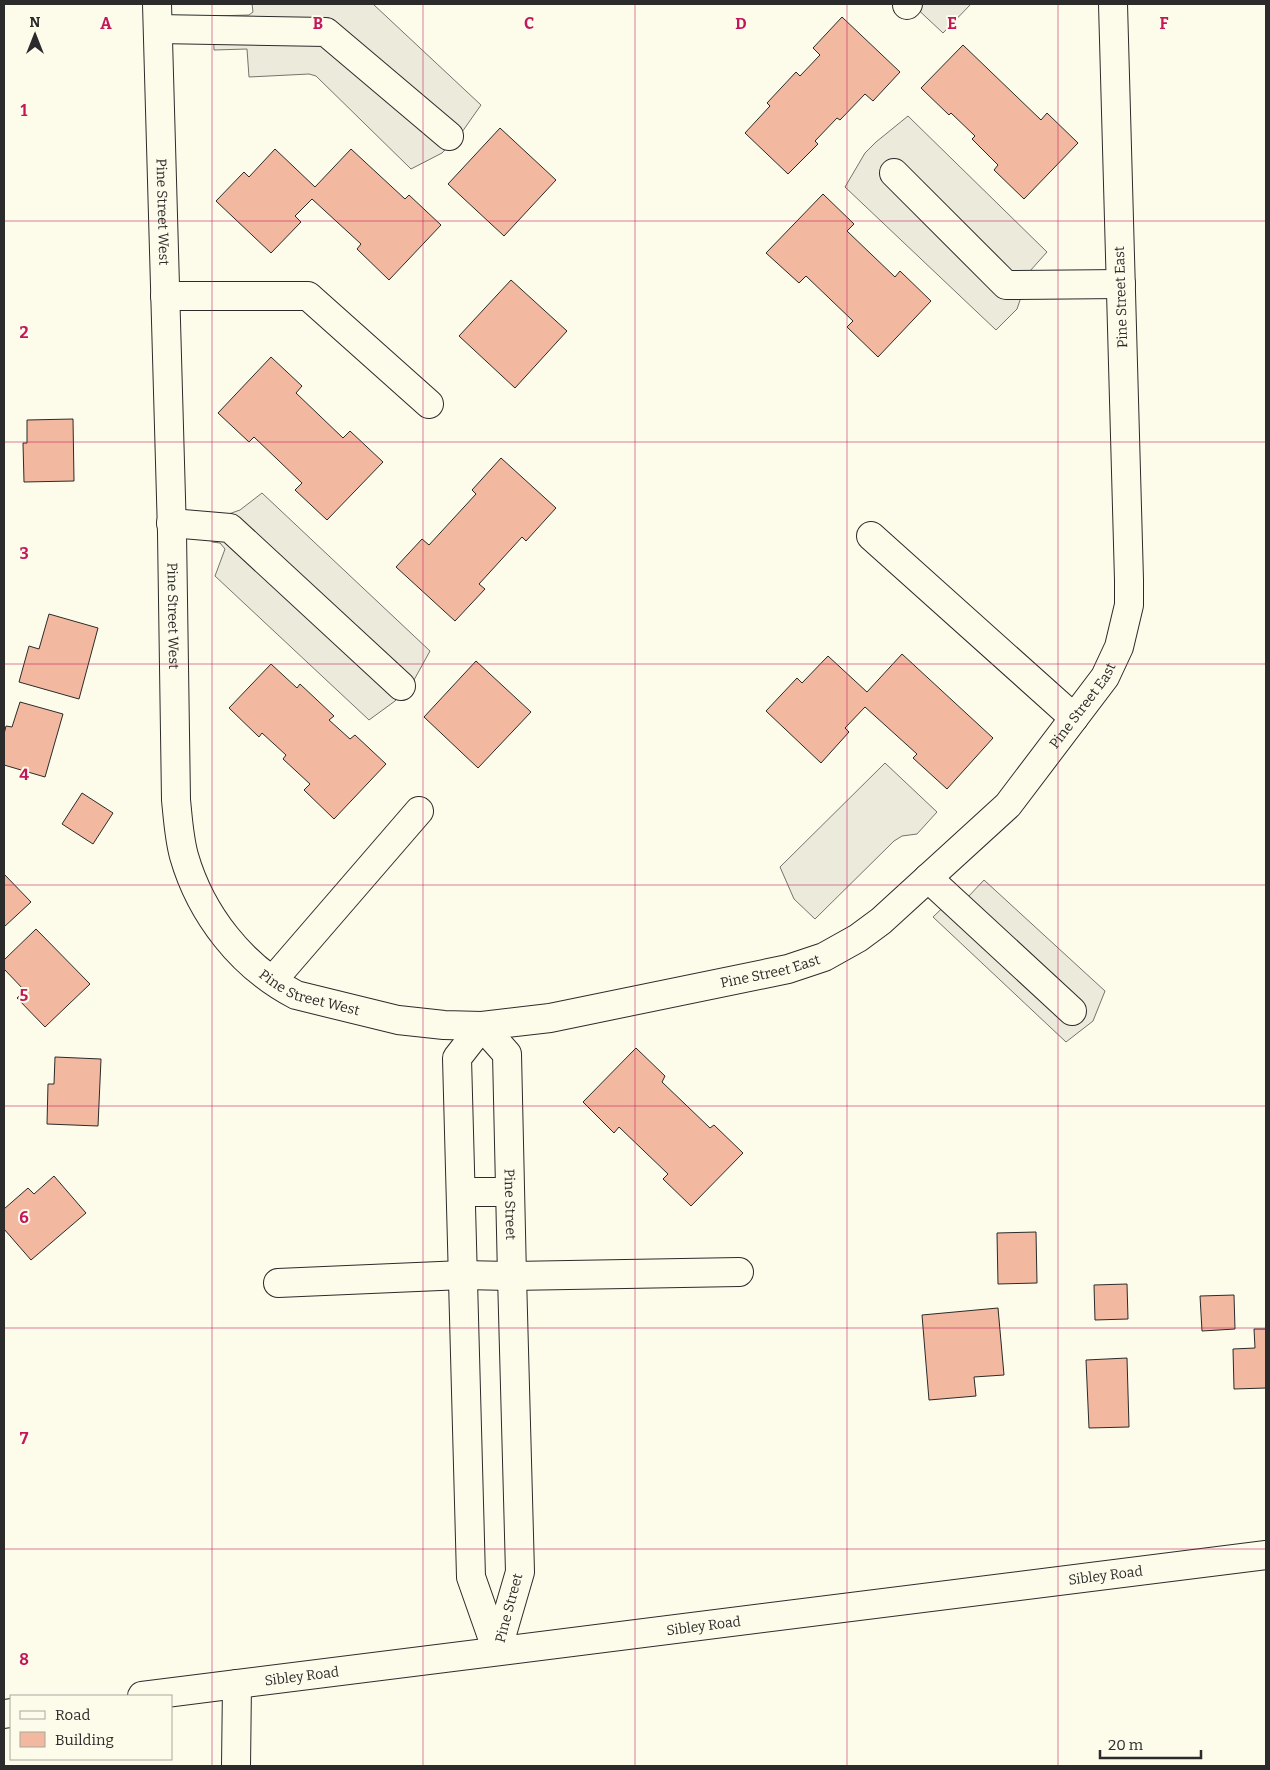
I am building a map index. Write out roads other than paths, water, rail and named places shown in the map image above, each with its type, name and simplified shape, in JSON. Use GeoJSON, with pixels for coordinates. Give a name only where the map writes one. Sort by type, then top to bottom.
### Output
{"type":"FeatureCollection","features":[{"type":"Feature","properties":{"kind":"street","name":"Pine Street East"},"geometry":{"type":"LineString","coordinates":[[482,1026],[550,1018],[788,969],[824,957],[858,938],[881,922],[1008,805],[1104,677],[1119,646],[1128,605],[1129,580],[1113,4]]}},
{"type":"Feature","properties":{"kind":"street"},"geometry":{"type":"LineString","coordinates":[[158,16],[326,32],[449,136]]}},
{"type":"Feature","properties":{"kind":"street","name":"Pine Street West"},"geometry":{"type":"LineString","coordinates":[[158,16],[176,800],[178,828],[184,856],[197,892],[222,932],[247,960],[285,989],[296,995],[398,1020],[444,1025],[482,1026]]}},
{"type":"Feature","properties":{"kind":"street"},"geometry":{"type":"LineString","coordinates":[[894,173],[1006,285],[1121,284]]}},
{"type":"Feature","properties":{"kind":"street"},"geometry":{"type":"LineString","coordinates":[[165,296],[308,296],[429,404]]}},
{"type":"Feature","properties":{"kind":"street"},"geometry":{"type":"LineString","coordinates":[[171,523],[230,528],[401,686]]}},
{"type":"Feature","properties":{"kind":"street"},"geometry":{"type":"LineString","coordinates":[[870,536],[1074,718]]}},
{"type":"Feature","properties":{"kind":"street"},"geometry":{"type":"LineString","coordinates":[[272,980],[418,811]]}},
{"type":"Feature","properties":{"kind":"street"},"geometry":{"type":"LineString","coordinates":[[928,878],[1072,1011]]}},
{"type":"Feature","properties":{"kind":"street","name":"Pine Street"},"geometry":{"type":"LineString","coordinates":[[482,1026],[506,1054],[520,1572],[497,1651],[471,1577],[457,1058],[482,1026]]}},
{"type":"Feature","properties":{"kind":"street"},"geometry":{"type":"LineString","coordinates":[[461,1192],[510,1192]]}},
{"type":"Feature","properties":{"kind":"street"},"geometry":{"type":"LineString","coordinates":[[278,1283],[463,1275],[512,1276],[739,1272]]}},
{"type":"Feature","properties":{"kind":"street","name":"Sibley Road"},"geometry":{"type":"LineString","coordinates":[[150,1695],[1266,1555]]}},
{"type":"Feature","properties":{"kind":"street"},"geometry":{"type":"LineString","coordinates":[[236,1766],[237,1684]]}}]}
